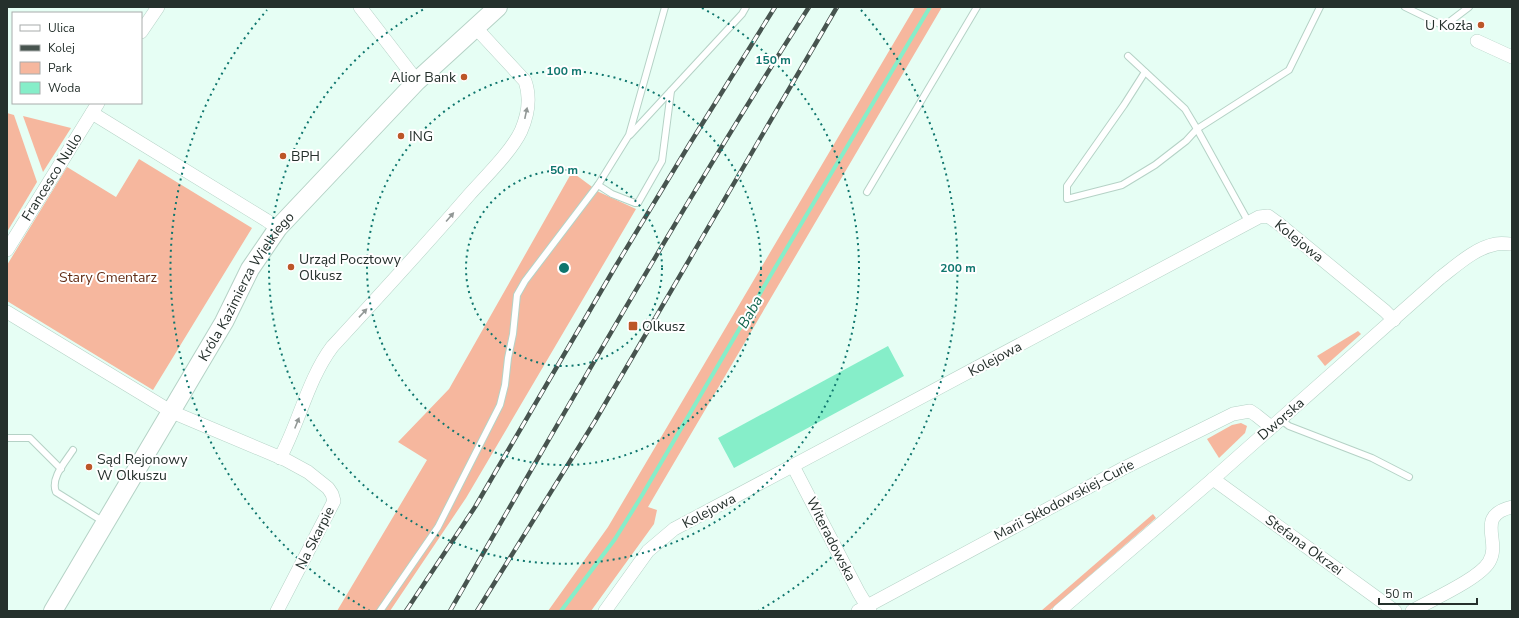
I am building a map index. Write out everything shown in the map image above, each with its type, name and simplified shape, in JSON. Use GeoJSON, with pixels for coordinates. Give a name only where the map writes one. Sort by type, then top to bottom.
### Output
{"type":"FeatureCollection","features":[{"type":"Feature","properties":{"kind":"street"},"geometry":{"type":"LineString","coordinates":[[142,31],[158,7]]}},
{"type":"Feature","properties":{"kind":"street"},"geometry":{"type":"LineString","coordinates":[[360,7],[417,81]]}},
{"type":"Feature","properties":{"kind":"street","name":"Króla Kazimierza Wielkiego"},"geometry":{"type":"LineString","coordinates":[[53,611],[224,322],[250,269],[278,228],[417,81],[498,7]]}},
{"type":"Feature","properties":{"kind":"street"},"geometry":{"type":"LineString","coordinates":[[7,312],[172,412],[283,459],[323,359],[332,347],[421,251],[496,165],[520,132],[527,115],[529,91],[524,81],[476,28]]}},
{"type":"Feature","properties":{"kind":"street"},"geometry":{"type":"LineString","coordinates":[[1477,41],[1512,57]]}},
{"type":"Feature","properties":{"kind":"street"},"geometry":{"type":"LineString","coordinates":[[95,108],[278,228]]}},
{"type":"Feature","properties":{"kind":"street","name":"Francesco Nullo"},"geometry":{"type":"LineString","coordinates":[[7,250],[95,108]]}},
{"type":"Feature","properties":{"kind":"street","name":"Kolejowa"},"geometry":{"type":"LineString","coordinates":[[605,611],[648,551],[674,529],[1259,217],[1268,216],[1385,311],[1394,320]]}},
{"type":"Feature","properties":{"kind":"street","name":"Dworska"},"geometry":{"type":"LineString","coordinates":[[1059,611],[1213,479],[1440,278],[1468,257],[1497,244],[1512,244]]}},
{"type":"Feature","properties":{"kind":"street","name":"Marii Skłodowskiej-Curie"},"geometry":{"type":"LineString","coordinates":[[865,609],[1122,469],[1233,414],[1250,411],[1276,423]]}},
{"type":"Feature","properties":{"kind":"street","name":"Na Skarpie"},"geometry":{"type":"LineString","coordinates":[[277,611],[334,501],[328,488],[308,472],[283,459]]}},
{"type":"Feature","properties":{"kind":"street","name":"Witeradowska"},"geometry":{"type":"LineString","coordinates":[[793,466],[865,609]]}},
{"type":"Feature","properties":{"kind":"street","name":"Stefana Okrzei"},"geometry":{"type":"LineString","coordinates":[[1213,479],[1395,611]]}},
{"type":"Feature","properties":{"kind":"street"},"geometry":{"type":"LineString","coordinates":[[1412,611],[1477,575],[1489,561],[1493,550],[1490,529],[1493,518],[1503,509],[1512,507]]}},
{"type":"Feature","properties":{"kind":"lane"},"geometry":{"type":"LineString","coordinates":[[630,135],[665,7]]}},
{"type":"Feature","properties":{"kind":"lane"},"geometry":{"type":"LineString","coordinates":[[380,611],[438,527],[500,405],[505,385],[508,358],[513,334],[517,295],[525,281],[598,185],[630,135],[742,14],[746,7]]}},
{"type":"Feature","properties":{"kind":"lane"},"geometry":{"type":"LineString","coordinates":[[866,192],[977,7]]}},
{"type":"Feature","properties":{"kind":"lane"},"geometry":{"type":"LineString","coordinates":[[1145,72],[1124,105],[1067,186],[1067,199],[1122,185],[1155,165],[1186,141],[1198,128],[1289,70],[1320,7]]}},
{"type":"Feature","properties":{"kind":"lane"},"geometry":{"type":"LineString","coordinates":[[1404,7],[1444,26],[1469,7]]}},
{"type":"Feature","properties":{"kind":"lane"},"geometry":{"type":"LineString","coordinates":[[1128,56],[1185,109],[1198,128],[1249,223]]}},
{"type":"Feature","properties":{"kind":"lane"},"geometry":{"type":"LineString","coordinates":[[598,185],[612,194],[638,203],[662,160],[671,91]]}},
{"type":"Feature","properties":{"kind":"lane"},"geometry":{"type":"LineString","coordinates":[[1276,423],[1289,426],[1372,458],[1409,477]]}},
{"type":"Feature","properties":{"kind":"lane"},"geometry":{"type":"LineString","coordinates":[[7,438],[30,438],[61,469]]}},
{"type":"Feature","properties":{"kind":"lane"},"geometry":{"type":"LineString","coordinates":[[73,450],[54,480],[56,492],[106,522]]}},
{"type":"Feature","properties":{"kind":"green space"},"geometry":{"type":"Polygon","coordinates":[[[915,7],[942,7],[648,507],[657,510],[654,524],[591,611],[548,611],[608,527],[915,7]]]}},
{"type":"Feature","properties":{"kind":"green space"},"geometry":{"type":"Polygon","coordinates":[[[7,113],[14,115],[37,182],[7,232],[7,113]]]}},
{"type":"Feature","properties":{"kind":"green space"},"geometry":{"type":"Polygon","coordinates":[[[23,116],[71,128],[43,172],[23,116]]]}},
{"type":"Feature","properties":{"kind":"green space","name":"Stary Cmentarz"},"geometry":{"type":"Polygon","coordinates":[[[139,159],[252,228],[153,390],[7,301],[7,265],[67,167],[116,197],[139,159]]]}},
{"type":"Feature","properties":{"kind":"green space"},"geometry":{"type":"Polygon","coordinates":[[[572,172],[599,192],[636,209],[466,498],[390,611],[337,611],[427,460],[398,442],[449,389],[572,172]]]}},
{"type":"Feature","properties":{"kind":"green space"},"geometry":{"type":"Polygon","coordinates":[[[1358,331],[1361,334],[1325,366],[1317,356],[1358,331]]]}},
{"type":"Feature","properties":{"kind":"green space"},"geometry":{"type":"Polygon","coordinates":[[[1241,423],[1247,426],[1245,433],[1219,458],[1207,439],[1232,425],[1241,423]]]}},
{"type":"Feature","properties":{"kind":"green space"},"geometry":{"type":"Polygon","coordinates":[[[1153,514],[1156,518],[1049,611],[1041,611],[1153,514]]]}},
{"type":"Feature","properties":{"kind":"water"},"geometry":{"type":"Polygon","coordinates":[[[888,346],[904,376],[734,468],[718,438],[888,346]]]}},
{"type":"Feature","properties":{"kind":"waterway","name":"Baba"},"geometry":{"type":"LineString","coordinates":[[561,611],[615,539],[641,497],[930,7]]}},
{"type":"Feature","properties":{"kind":"railway"},"geometry":{"type":"LineString","coordinates":[[406,611],[475,507],[614,269],[775,7]]}},
{"type":"Feature","properties":{"kind":"railway"},"geometry":{"type":"LineString","coordinates":[[450,611],[671,231],[762,81],[809,7]]}},
{"type":"Feature","properties":{"kind":"railway"},"geometry":{"type":"LineString","coordinates":[[477,611],[595,421],[837,7]]}},
{"type":"Feature","properties":{"kind":"place","name":"U Kozła"},"geometry":{"type":"Point","coordinates":[1481,25]}},
{"type":"Feature","properties":{"kind":"place","name":"Alior Bank"},"geometry":{"type":"Point","coordinates":[464,77]}},
{"type":"Feature","properties":{"kind":"place","name":"ING"},"geometry":{"type":"Point","coordinates":[401,136]}},
{"type":"Feature","properties":{"kind":"place","name":"BPH"},"geometry":{"type":"Point","coordinates":[283,156]}},
{"type":"Feature","properties":{"kind":"place","name":"Urząd Pocztowy Olkusz"},"geometry":{"type":"Point","coordinates":[291,267]}},
{"type":"Feature","properties":{"kind":"place","name":"Olkusz"},"geometry":{"type":"Point","coordinates":[633,326]}},
{"type":"Feature","properties":{"kind":"place","name":"Sąd Rejonowy W Olkuszu"},"geometry":{"type":"Point","coordinates":[89,467]}}]}
